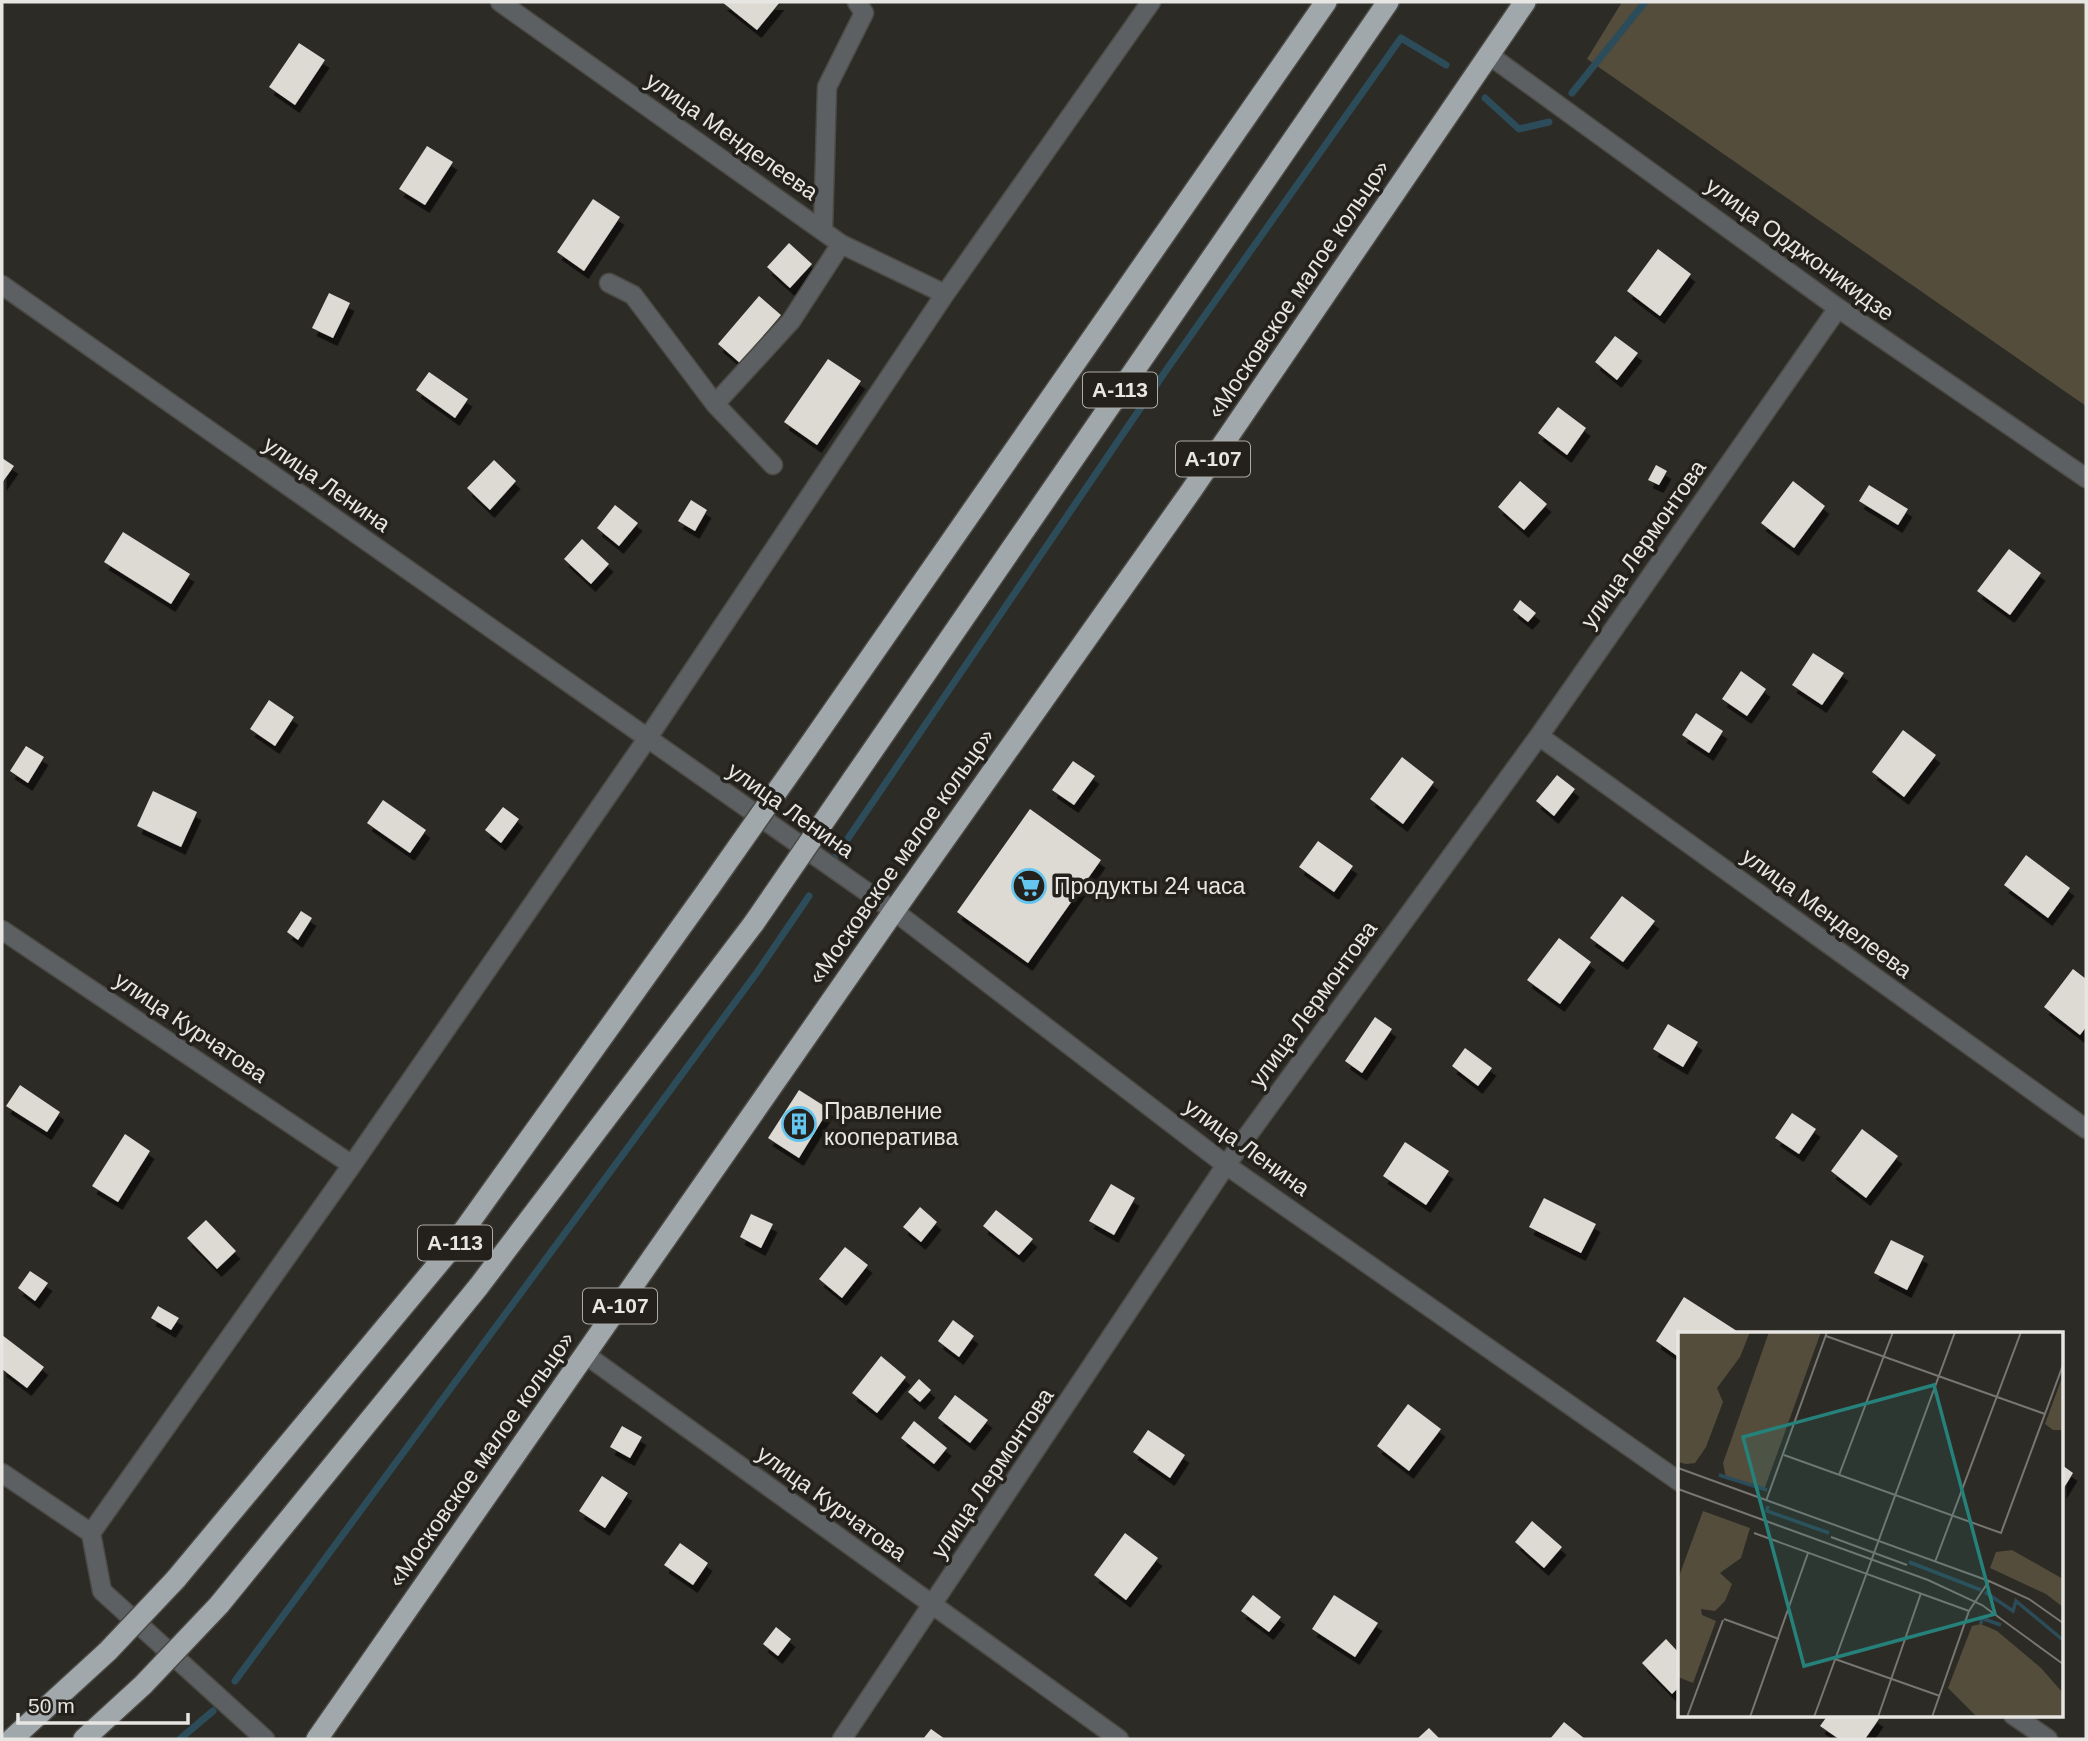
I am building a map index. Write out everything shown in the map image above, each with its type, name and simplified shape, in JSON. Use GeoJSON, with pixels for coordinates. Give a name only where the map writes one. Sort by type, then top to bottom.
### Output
{"type":"FeatureCollection","features":[{"type":"Feature","properties":{"kind":"highway","name":"А-113"},"geometry":{"type":"LineString","coordinates":[[12,1739],[108,1651],[176,1578],[449,1251],[806,750],[1326,2]]}},
{"type":"Feature","properties":{"kind":"highway","name":"А-113"},"geometry":{"type":"LineString","coordinates":[[83,1739],[143,1685],[219,1605],[479,1286],[754,923],[1388,2]]}},
{"type":"Feature","properties":{"kind":"highway","name":"«Московское малое кольцо»"},"geometry":{"type":"LineString","coordinates":[[317,1739],[894,911],[1183,502],[1525,2]]}},
{"type":"Feature","properties":{"kind":"street","name":"улица Менделеева"},"geometry":{"type":"LineString","coordinates":[[500,2],[841,244],[944,294]]}},
{"type":"Feature","properties":{"kind":"street"},"geometry":{"type":"LineString","coordinates":[[823,231],[827,87],[864,13],[857,2]]}},
{"type":"Feature","properties":{"kind":"street"},"geometry":{"type":"LineString","coordinates":[[91,1533],[352,1165],[647,739],[944,294],[1151,2]]}},
{"type":"Feature","properties":{"kind":"street","name":"улица Орджоникидзе"},"geometry":{"type":"LineString","coordinates":[[1489,55],[1838,308],[2086,478]]}},
{"type":"Feature","properties":{"kind":"street"},"geometry":{"type":"LineString","coordinates":[[715,404],[791,321],[841,244]]}},
{"type":"Feature","properties":{"kind":"street"},"geometry":{"type":"LineString","coordinates":[[609,283],[633,295],[715,404],[773,465]]}},
{"type":"Feature","properties":{"kind":"street","name":"улица Ленина"},"geometry":{"type":"LineString","coordinates":[[2,285],[894,911],[1226,1165],[1678,1481]]}},
{"type":"Feature","properties":{"kind":"street","name":"улица Лермонтова"},"geometry":{"type":"LineString","coordinates":[[842,1739],[1226,1165],[1539,736],[1838,308]]}},
{"type":"Feature","properties":{"kind":"street","name":"улица Менделеева"},"geometry":{"type":"LineString","coordinates":[[1539,736],[2086,1129]]}},
{"type":"Feature","properties":{"kind":"street","name":"улица Курчатова"},"geometry":{"type":"LineString","coordinates":[[2,930],[352,1165]]}},
{"type":"Feature","properties":{"kind":"street","name":"улица Курчатова"},"geometry":{"type":"LineString","coordinates":[[586,1355],[1119,1739]]}},
{"type":"Feature","properties":{"kind":"street"},"geometry":{"type":"LineString","coordinates":[[2,1473],[91,1533],[102,1591],[265,1739]]}},
{"type":"Feature","properties":{"kind":"street"},"geometry":{"type":"LineString","coordinates":[[2014,1716],[2048,1739]]}},
{"type":"Feature","properties":{"kind":"shaded area"},"geometry":{"type":"Polygon","coordinates":[[[1622,2],[2086,2],[2086,406],[1587,59],[1622,2]]]}},
{"type":"Feature","properties":{"kind":"building"},"geometry":{"type":"Polygon","coordinates":[[[722,2],[780,2],[757,30],[722,2]]]}},
{"type":"Feature","properties":{"kind":"building"},"geometry":{"type":"Polygon","coordinates":[[[299,43],[325,60],[295,105],[269,87],[299,43]]]}},
{"type":"Feature","properties":{"kind":"building"},"geometry":{"type":"Polygon","coordinates":[[[427,146],[453,162],[425,205],[399,189],[427,146]]]}},
{"type":"Feature","properties":{"kind":"building"},"geometry":{"type":"Polygon","coordinates":[[[593,199],[620,217],[584,271],[557,252],[593,199]]]}},
{"type":"Feature","properties":{"kind":"building"},"geometry":{"type":"Polygon","coordinates":[[[789,243],[812,264],[790,288],[767,267],[789,243]]]}},
{"type":"Feature","properties":{"kind":"building"},"geometry":{"type":"Polygon","coordinates":[[[1658,249],[1691,274],[1660,316],[1627,291],[1658,249]]]}},
{"type":"Feature","properties":{"kind":"building"},"geometry":{"type":"Polygon","coordinates":[[[329,293],[350,303],[333,338],[312,328],[329,293]]]}},
{"type":"Feature","properties":{"kind":"building"},"geometry":{"type":"Polygon","coordinates":[[[759,296],[781,315],[740,363],[718,344],[759,296]]]}},
{"type":"Feature","properties":{"kind":"building"},"geometry":{"type":"Polygon","coordinates":[[[1615,336],[1638,353],[1617,380],[1595,362],[1615,336]]]}},
{"type":"Feature","properties":{"kind":"building"},"geometry":{"type":"Polygon","coordinates":[[[828,359],[861,381],[817,445],[784,422],[828,359]]]}},
{"type":"Feature","properties":{"kind":"building"},"geometry":{"type":"Polygon","coordinates":[[[429,372],[468,399],[455,418],[416,390],[429,372]]]}},
{"type":"Feature","properties":{"kind":"building"},"geometry":{"type":"Polygon","coordinates":[[[1558,407],[1586,428],[1567,455],[1538,433],[1558,407]]]}},
{"type":"Feature","properties":{"kind":"building"},"geometry":{"type":"Polygon","coordinates":[[[2,458],[14,466],[2,483],[2,458]]]}},
{"type":"Feature","properties":{"kind":"building"},"geometry":{"type":"Polygon","coordinates":[[[494,460],[516,481],[490,510],[467,488],[494,460]]]}},
{"type":"Feature","properties":{"kind":"building"},"geometry":{"type":"Polygon","coordinates":[[[1656,465],[1667,471],[1659,485],[1648,480],[1656,465]]]}},
{"type":"Feature","properties":{"kind":"building"},"geometry":{"type":"Polygon","coordinates":[[[1520,481],[1547,504],[1524,530],[1498,507],[1520,481]]]}},
{"type":"Feature","properties":{"kind":"building"},"geometry":{"type":"Polygon","coordinates":[[[1793,481],[1825,506],[1794,548],[1761,523],[1793,481]]]}},
{"type":"Feature","properties":{"kind":"building"},"geometry":{"type":"Polygon","coordinates":[[[1869,485],[1908,509],[1898,525],[1859,501],[1869,485]]]}},
{"type":"Feature","properties":{"kind":"building"},"geometry":{"type":"Polygon","coordinates":[[[691,500],[707,510],[695,531],[678,521],[691,500]]]}},
{"type":"Feature","properties":{"kind":"building"},"geometry":{"type":"Polygon","coordinates":[[[615,505],[638,523],[619,546],[597,528],[615,505]]]}},
{"type":"Feature","properties":{"kind":"building"},"geometry":{"type":"Polygon","coordinates":[[[123,532],[190,574],[171,604],[104,562],[123,532]]]}},
{"type":"Feature","properties":{"kind":"building"},"geometry":{"type":"Polygon","coordinates":[[[582,539],[609,564],[591,584],[564,559],[582,539]]]}},
{"type":"Feature","properties":{"kind":"building"},"geometry":{"type":"Polygon","coordinates":[[[2009,549],[2041,573],[2010,615],[1977,591],[2009,549]]]}},
{"type":"Feature","properties":{"kind":"building"},"geometry":{"type":"Polygon","coordinates":[[[1520,600],[1536,613],[1528,622],[1513,610],[1520,600]]]}},
{"type":"Feature","properties":{"kind":"building"},"geometry":{"type":"Polygon","coordinates":[[[1813,653],[1844,673],[1822,705],[1792,685],[1813,653]]]}},
{"type":"Feature","properties":{"kind":"building"},"geometry":{"type":"Polygon","coordinates":[[[1741,671],[1766,689],[1747,716],[1722,699],[1741,671]]]}},
{"type":"Feature","properties":{"kind":"building"},"geometry":{"type":"Polygon","coordinates":[[[269,700],[294,717],[275,746],[250,729],[269,700]]]}},
{"type":"Feature","properties":{"kind":"building"},"geometry":{"type":"Polygon","coordinates":[[[1696,713],[1723,731],[1709,753],[1682,735],[1696,713]]]}},
{"type":"Feature","properties":{"kind":"building"},"geometry":{"type":"Polygon","coordinates":[[[1903,730],[1936,755],[1904,797],[1872,772],[1903,730]]]}},
{"type":"Feature","properties":{"kind":"building"},"geometry":{"type":"Polygon","coordinates":[[[26,746],[44,757],[28,783],[10,771],[26,746]]]}},
{"type":"Feature","properties":{"kind":"building"},"geometry":{"type":"Polygon","coordinates":[[[1402,757],[1434,782],[1403,824],[1370,799],[1402,757]]]}},
{"type":"Feature","properties":{"kind":"building"},"geometry":{"type":"Polygon","coordinates":[[[1073,761],[1095,776],[1074,805],[1052,790],[1073,761]]]}},
{"type":"Feature","properties":{"kind":"building"},"geometry":{"type":"Polygon","coordinates":[[[1557,775],[1575,789],[1554,816],[1536,801],[1557,775]]]}},
{"type":"Feature","properties":{"kind":"building"},"geometry":{"type":"Polygon","coordinates":[[[153,791],[197,812],[181,847],[137,826],[153,791]]]}},
{"type":"Feature","properties":{"kind":"building"},"geometry":{"type":"Polygon","coordinates":[[[383,800],[426,830],[410,853],[367,823],[383,800]]]}},
{"type":"Feature","properties":{"kind":"building"},"geometry":{"type":"Polygon","coordinates":[[[503,807],[519,819],[501,843],[485,830],[503,807]]]}},
{"type":"Feature","properties":{"kind":"building","name":"Продукты 24 часа"},"geometry":{"type":"Polygon","coordinates":[[[1030,809],[1101,860],[1028,963],[957,912],[1030,809]]]}},
{"type":"Feature","properties":{"kind":"building"},"geometry":{"type":"Polygon","coordinates":[[[1318,841],[1353,866],[1334,892],[1299,867],[1318,841]]]}},
{"type":"Feature","properties":{"kind":"building"},"geometry":{"type":"Polygon","coordinates":[[[2026,855],[2070,888],[2048,918],[2004,885],[2026,855]]]}},
{"type":"Feature","properties":{"kind":"building"},"geometry":{"type":"Polygon","coordinates":[[[1622,896],[1655,921],[1623,962],[1590,938],[1622,896]]]}},
{"type":"Feature","properties":{"kind":"building"},"geometry":{"type":"Polygon","coordinates":[[[301,911],[312,918],[298,940],[287,932],[301,911]]]}},
{"type":"Feature","properties":{"kind":"building"},"geometry":{"type":"Polygon","coordinates":[[[1559,938],[1591,962],[1560,1004],[1527,980],[1559,938]]]}},
{"type":"Feature","properties":{"kind":"building"},"geometry":{"type":"Polygon","coordinates":[[[2073,969],[2086,979],[2086,1027],[2080,1035],[2044,1007],[2073,969]]]}},
{"type":"Feature","properties":{"kind":"building"},"geometry":{"type":"Polygon","coordinates":[[[1375,1017],[1392,1029],[1362,1073],[1345,1061],[1375,1017]]]}},
{"type":"Feature","properties":{"kind":"building"},"geometry":{"type":"Polygon","coordinates":[[[1668,1024],[1698,1042],[1683,1067],[1653,1049],[1668,1024]]]}},
{"type":"Feature","properties":{"kind":"building"},"geometry":{"type":"Polygon","coordinates":[[[1465,1048],[1492,1068],[1478,1086],[1452,1066],[1465,1048]]]}},
{"type":"Feature","properties":{"kind":"building"},"geometry":{"type":"Polygon","coordinates":[[[20,1085],[60,1112],[47,1132],[6,1106],[20,1085]]]}},
{"type":"Feature","properties":{"kind":"building","name":"Правление кооператива"},"geometry":{"type":"Polygon","coordinates":[[[799,1090],[829,1109],[799,1158],[768,1138],[799,1090]]]}},
{"type":"Feature","properties":{"kind":"building"},"geometry":{"type":"Polygon","coordinates":[[[1792,1113],[1816,1129],[1799,1154],[1775,1138],[1792,1113]]]}},
{"type":"Feature","properties":{"kind":"building"},"geometry":{"type":"Polygon","coordinates":[[[1862,1129],[1898,1156],[1866,1198],[1831,1171],[1862,1129]]]}},
{"type":"Feature","properties":{"kind":"building"},"geometry":{"type":"Polygon","coordinates":[[[125,1134],[150,1151],[118,1202],[92,1186],[125,1134]]]}},
{"type":"Feature","properties":{"kind":"building"},"geometry":{"type":"Polygon","coordinates":[[[1405,1142],[1449,1171],[1426,1205],[1383,1176],[1405,1142]]]}},
{"type":"Feature","properties":{"kind":"building"},"geometry":{"type":"Polygon","coordinates":[[[1111,1184],[1135,1198],[1114,1235],[1089,1221],[1111,1184]]]}},
{"type":"Feature","properties":{"kind":"building"},"geometry":{"type":"Polygon","coordinates":[[[1544,1198],[1596,1224],[1581,1253],[1529,1227],[1544,1198]]]}},
{"type":"Feature","properties":{"kind":"building"},"geometry":{"type":"Polygon","coordinates":[[[920,1207],[937,1222],[921,1242],[903,1227],[920,1207]]]}},
{"type":"Feature","properties":{"kind":"building"},"geometry":{"type":"Polygon","coordinates":[[[996,1210],[1033,1239],[1019,1255],[983,1226],[996,1210]]]}},
{"type":"Feature","properties":{"kind":"building"},"geometry":{"type":"Polygon","coordinates":[[[751,1214],[773,1224],[761,1248],[740,1237],[751,1214]]]}},
{"type":"Feature","properties":{"kind":"building"},"geometry":{"type":"Polygon","coordinates":[[[206,1220],[236,1251],[217,1269],[187,1238],[206,1220]]]}},
{"type":"Feature","properties":{"kind":"building"},"geometry":{"type":"Polygon","coordinates":[[[1891,1240],[1924,1256],[1907,1290],[1874,1273],[1891,1240]]]}},
{"type":"Feature","properties":{"kind":"building"},"geometry":{"type":"Polygon","coordinates":[[[845,1247],[868,1265],[842,1298],[819,1279],[845,1247]]]}},
{"type":"Feature","properties":{"kind":"building"},"geometry":{"type":"Polygon","coordinates":[[[30,1271],[48,1283],[35,1301],[18,1288],[30,1271]]]}},
{"type":"Feature","properties":{"kind":"building"},"geometry":{"type":"Polygon","coordinates":[[[1684,1297],[1738,1332],[1678,1332],[1678,1357],[1656,1341],[1684,1297]]]}},
{"type":"Feature","properties":{"kind":"building"},"geometry":{"type":"Polygon","coordinates":[[[158,1306],[179,1318],[171,1330],[151,1318],[158,1306]]]}},
{"type":"Feature","properties":{"kind":"building"},"geometry":{"type":"Polygon","coordinates":[[[953,1320],[974,1336],[959,1357],[938,1341],[953,1320]]]}},
{"type":"Feature","properties":{"kind":"building"},"geometry":{"type":"Polygon","coordinates":[[[2,1335],[44,1367],[27,1388],[2,1369],[2,1335]]]}},
{"type":"Feature","properties":{"kind":"building"},"geometry":{"type":"Polygon","coordinates":[[[881,1356],[906,1377],[877,1413],[852,1393],[881,1356]]]}},
{"type":"Feature","properties":{"kind":"building"},"geometry":{"type":"Polygon","coordinates":[[[919,1379],[931,1390],[920,1402],[908,1392],[919,1379]]]}},
{"type":"Feature","properties":{"kind":"building"},"geometry":{"type":"Polygon","coordinates":[[[955,1395],[988,1420],[970,1443],[938,1418],[955,1395]]]}},
{"type":"Feature","properties":{"kind":"building"},"geometry":{"type":"Polygon","coordinates":[[[1408,1404],[1441,1429],[1409,1471],[1377,1446],[1408,1404]]]}},
{"type":"Feature","properties":{"kind":"building"},"geometry":{"type":"Polygon","coordinates":[[[914,1421],[947,1448],[934,1464],[901,1438],[914,1421]]]}},
{"type":"Feature","properties":{"kind":"building"},"geometry":{"type":"Polygon","coordinates":[[[622,1426],[642,1437],[630,1458],[610,1447],[622,1426]]]}},
{"type":"Feature","properties":{"kind":"building"},"geometry":{"type":"Polygon","coordinates":[[[1148,1430],[1185,1455],[1170,1478],[1133,1452],[1148,1430]]]}},
{"type":"Feature","properties":{"kind":"building"},"geometry":{"type":"Polygon","coordinates":[[[2064,1466],[2073,1473],[2064,1488],[2064,1466]]]}},
{"type":"Feature","properties":{"kind":"building"},"geometry":{"type":"Polygon","coordinates":[[[602,1476],[628,1493],[605,1528],[579,1511],[602,1476]]]}},
{"type":"Feature","properties":{"kind":"building"},"geometry":{"type":"Polygon","coordinates":[[[1532,1521],[1562,1547],[1544,1568],[1515,1542],[1532,1521]]]}},
{"type":"Feature","properties":{"kind":"building"},"geometry":{"type":"Polygon","coordinates":[[[1125,1533],[1158,1558],[1126,1600],[1094,1575],[1125,1533]]]}},
{"type":"Feature","properties":{"kind":"building"},"geometry":{"type":"Polygon","coordinates":[[[680,1543],[708,1563],[693,1585],[664,1565],[680,1543]]]}},
{"type":"Feature","properties":{"kind":"building"},"geometry":{"type":"Polygon","coordinates":[[[1253,1595],[1281,1617],[1269,1632],[1241,1611],[1253,1595]]]}},
{"type":"Feature","properties":{"kind":"building"},"geometry":{"type":"Polygon","coordinates":[[[1334,1595],[1378,1623],[1355,1657],[1312,1629],[1334,1595]]]}},
{"type":"Feature","properties":{"kind":"building"},"geometry":{"type":"Polygon","coordinates":[[[776,1627],[791,1639],[778,1656],[763,1644],[776,1627]]]}},
{"type":"Feature","properties":{"kind":"building"},"geometry":{"type":"Polygon","coordinates":[[[1666,1639],[1678,1652],[1678,1688],[1672,1694],[1642,1663],[1666,1639]]]}},
{"type":"Feature","properties":{"kind":"building"},"geometry":{"type":"Polygon","coordinates":[[[1827,1716],[1874,1716],[1879,1719],[1865,1739],[1839,1739],[1820,1726],[1827,1716]]]}},
{"type":"Feature","properties":{"kind":"building"},"geometry":{"type":"Polygon","coordinates":[[[1564,1722],[1585,1739],[1550,1739],[1564,1722]]]}},
{"type":"Feature","properties":{"kind":"building"},"geometry":{"type":"Polygon","coordinates":[[[1429,1728],[1440,1739],[1417,1739],[1429,1728]]]}},
{"type":"Feature","properties":{"kind":"building"},"geometry":{"type":"Polygon","coordinates":[[[931,1729],[945,1739],[923,1739],[931,1729]]]}},
{"type":"Feature","properties":{"kind":"waterway"},"geometry":{"type":"LineString","coordinates":[[1572,93],[1645,2]]}},
{"type":"Feature","properties":{"kind":"waterway"},"geometry":{"type":"LineString","coordinates":[[832,862],[1167,369],[1401,38],[1446,65]]}},
{"type":"Feature","properties":{"kind":"waterway"},"geometry":{"type":"LineString","coordinates":[[1485,98],[1519,129],[1549,122]]}},
{"type":"Feature","properties":{"kind":"waterway"},"geometry":{"type":"LineString","coordinates":[[235,1681],[758,971],[809,896]]}},
{"type":"Feature","properties":{"kind":"waterway"},"geometry":{"type":"LineString","coordinates":[[180,1739],[213,1711]]}},
{"type":"Feature","properties":{"kind":"place","name":"Продукты 24 часа"},"geometry":{"type":"Point","coordinates":[1029,886]}},
{"type":"Feature","properties":{"kind":"place","name":"Правление кооператива"},"geometry":{"type":"Point","coordinates":[799,1124]}}]}
